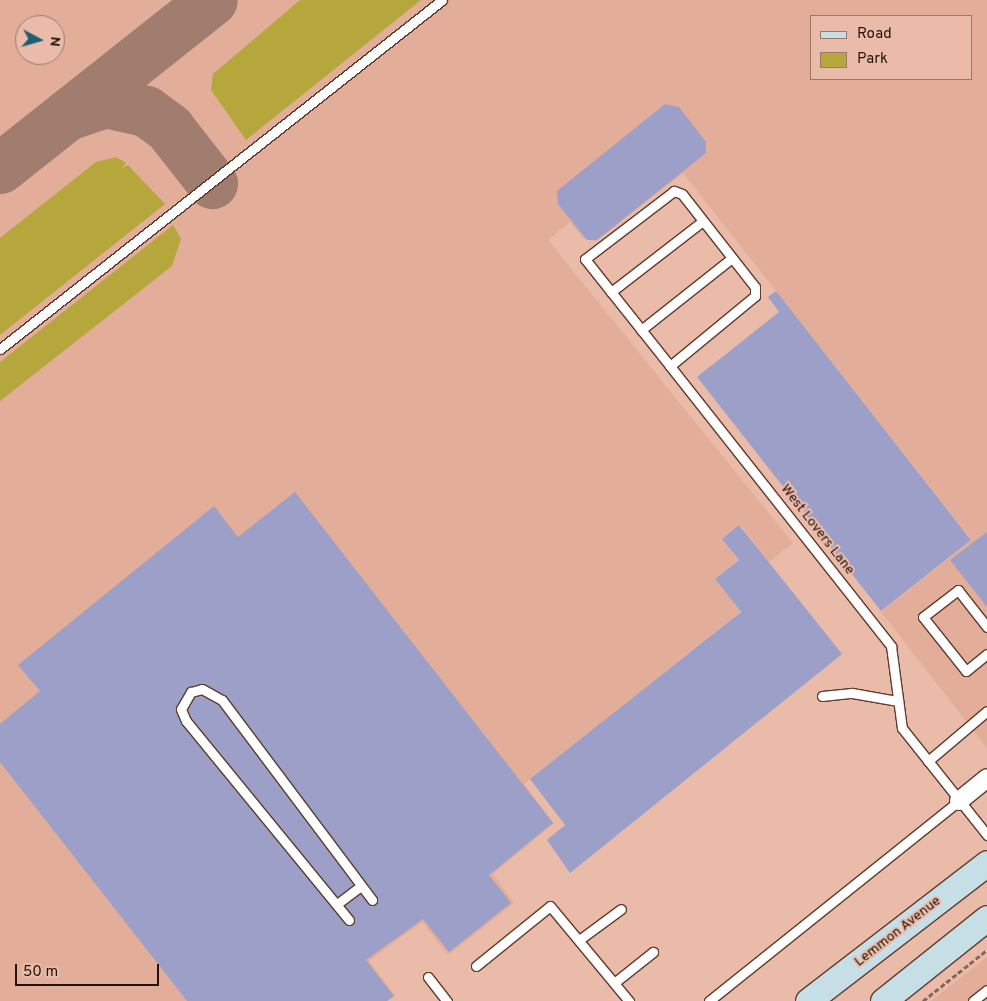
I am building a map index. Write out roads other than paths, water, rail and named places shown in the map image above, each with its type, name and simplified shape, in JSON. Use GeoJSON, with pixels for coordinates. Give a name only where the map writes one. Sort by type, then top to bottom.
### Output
{"type":"FeatureCollection","features":[{"type":"Feature","properties":{"kind":"main road","name":"Lemmon Avenue"},"geometry":{"type":"LineString","coordinates":[[808,1001],[987,863]]}},
{"type":"Feature","properties":{"kind":"main road"},"geometry":{"type":"LineString","coordinates":[[882,1001],[987,918]]}},
{"type":"Feature","properties":{"kind":"street"},"geometry":{"type":"LineString","coordinates":[[959,801],[987,778]]}},
{"type":"Feature","properties":{"kind":"lane"},"geometry":{"type":"LineString","coordinates":[[0,349],[442,0]]}},
{"type":"Feature","properties":{"kind":"lane","name":"West Lovers Lane"},"geometry":{"type":"LineString","coordinates":[[703,221],[674,191],[585,259],[891,646],[902,728],[987,835]]}},
{"type":"Feature","properties":{"kind":"lane"},"geometry":{"type":"LineString","coordinates":[[611,292],[703,221],[755,287],[755,296],[670,366]]}},
{"type":"Feature","properties":{"kind":"lane"},"geometry":{"type":"LineString","coordinates":[[641,330],[732,258]]}},
{"type":"Feature","properties":{"kind":"lane"},"geometry":{"type":"LineString","coordinates":[[987,627],[958,590],[923,617],[966,671],[987,654]]}},
{"type":"Feature","properties":{"kind":"lane"},"geometry":{"type":"LineString","coordinates":[[349,920],[186,722],[182,709],[191,692],[202,688],[222,700],[372,900]]}},
{"type":"Feature","properties":{"kind":"lane"},"geometry":{"type":"LineString","coordinates":[[822,696],[852,693],[898,701]]}},
{"type":"Feature","properties":{"kind":"lane"},"geometry":{"type":"LineString","coordinates":[[928,761],[987,711]]}},
{"type":"Feature","properties":{"kind":"lane"},"geometry":{"type":"LineString","coordinates":[[709,1001],[959,801]]}},
{"type":"Feature","properties":{"kind":"lane"},"geometry":{"type":"LineString","coordinates":[[336,904],[361,886]]}},
{"type":"Feature","properties":{"kind":"lane"},"geometry":{"type":"LineString","coordinates":[[476,966],[550,906],[629,1001]]}},
{"type":"Feature","properties":{"kind":"lane"},"geometry":{"type":"LineString","coordinates":[[579,940],[621,909]]}},
{"type":"Feature","properties":{"kind":"lane"},"geometry":{"type":"LineString","coordinates":[[614,983],[654,952]]}},
{"type":"Feature","properties":{"kind":"lane"},"geometry":{"type":"LineString","coordinates":[[428,977],[447,1001]]}},
{"type":"Feature","properties":{"kind":"lane"},"geometry":{"type":"LineString","coordinates":[[973,1001],[987,990]]}}]}
